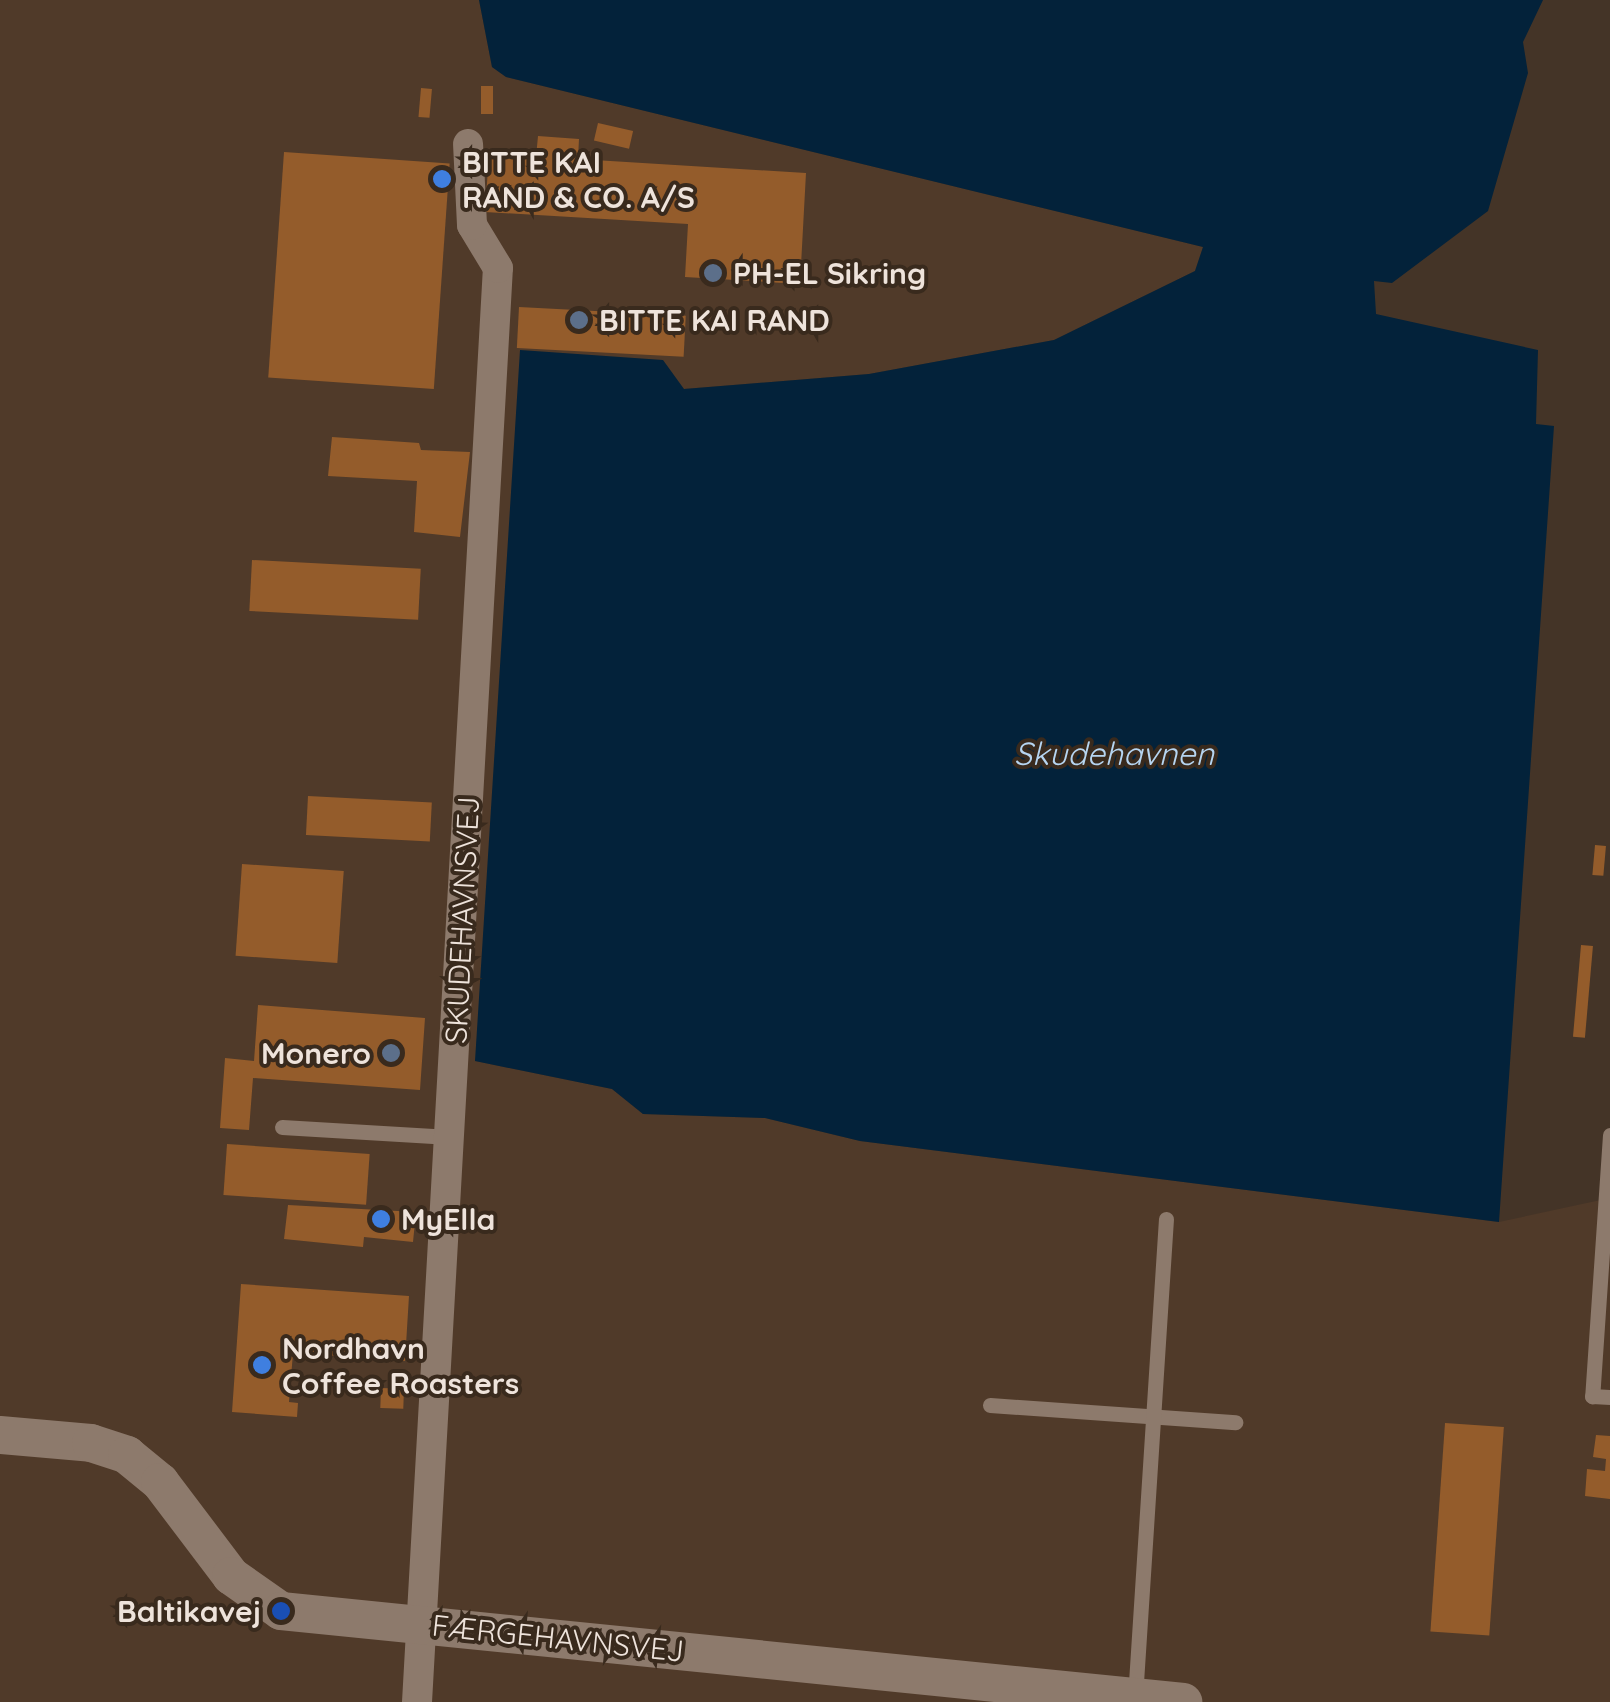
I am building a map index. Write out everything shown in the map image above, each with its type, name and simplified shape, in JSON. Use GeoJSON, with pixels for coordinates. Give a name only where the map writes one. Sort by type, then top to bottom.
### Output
{"type":"FeatureCollection","features":[{"type":"Feature","properties":{"kind":"street","name":"SKUDEHAVNSVEJ"},"geometry":{"type":"LineString","coordinates":[[417,1702],[498,268],[472,225],[468,144]]}},
{"type":"Feature","properties":{"kind":"street","name":"FÆRGEHAVNSVEJ"},"geometry":{"type":"LineString","coordinates":[[0,1435],[91,1443],[128,1455],[160,1482],[231,1576],[281,1611],[1183,1702]]}},
{"type":"Feature","properties":{"kind":"lane"},"geometry":{"type":"LineString","coordinates":[[282,1127],[450,1137]]}},
{"type":"Feature","properties":{"kind":"lane"},"geometry":{"type":"LineString","coordinates":[[1610,1135],[1592,1396],[1610,1397]]}},
{"type":"Feature","properties":{"kind":"lane"},"geometry":{"type":"LineString","coordinates":[[1135,1700],[1166,1218]]}},
{"type":"Feature","properties":{"kind":"lane"},"geometry":{"type":"LineString","coordinates":[[990,1405],[1235,1422]]}},
{"type":"Feature","properties":{"kind":"shaded area"},"geometry":{"type":"Polygon","coordinates":[[[0,0],[479,0],[492,67],[506,77],[1203,247],[1195,271],[1054,340],[869,374],[683,389],[475,1061],[612,1089],[643,1114],[765,1118],[860,1141],[1499,1222],[1610,1198],[1610,1702],[0,1702],[0,0]]]}},
{"type":"Feature","properties":{"kind":"water","name":"Skudehavnen"},"geometry":{"type":"Polygon","coordinates":[[[479,0],[1543,0],[1523,42],[1528,73],[1488,211],[1392,283],[1374,281],[1376,314],[1538,350],[1536,424],[1554,426],[1499,1222],[860,1141],[765,1118],[643,1114],[612,1089],[475,1061],[520,350],[663,360],[684,389],[869,374],[1054,340],[1195,271],[1203,247],[506,77],[492,67],[479,0]]]}},
{"type":"Feature","properties":{"kind":"building"},"geometry":{"type":"Polygon","coordinates":[[[481,86],[493,86],[493,114],[481,114],[481,86]]]}},
{"type":"Feature","properties":{"kind":"building"},"geometry":{"type":"Polygon","coordinates":[[[421,88],[432,89],[429,118],[418,117],[421,88]]]}},
{"type":"Feature","properties":{"kind":"building"},"geometry":{"type":"Polygon","coordinates":[[[598,123],[633,131],[629,149],[594,141],[598,123]]]}},
{"type":"Feature","properties":{"kind":"building"},"geometry":{"type":"Polygon","coordinates":[[[538,136],[579,139],[578,159],[806,173],[800,284],[685,277],[688,224],[485,212],[489,154],[536,157],[538,136]]]}},
{"type":"Feature","properties":{"kind":"building"},"geometry":{"type":"Polygon","coordinates":[[[284,152],[450,164],[434,389],[268,377],[284,152]]]}},
{"type":"Feature","properties":{"kind":"building"},"geometry":{"type":"Polygon","coordinates":[[[519,307],[686,316],[684,357],[517,348],[519,307]]]}},
{"type":"Feature","properties":{"kind":"building"},"geometry":{"type":"Polygon","coordinates":[[[332,437],[419,443],[421,450],[470,452],[460,537],[414,532],[417,481],[328,476],[332,437]]]}},
{"type":"Feature","properties":{"kind":"building"},"geometry":{"type":"Polygon","coordinates":[[[252,560],[421,569],[418,620],[249,611],[252,560]]]}},
{"type":"Feature","properties":{"kind":"building"},"geometry":{"type":"Polygon","coordinates":[[[308,796],[432,802],[430,841],[306,835],[308,796]]]}},
{"type":"Feature","properties":{"kind":"building"},"geometry":{"type":"Polygon","coordinates":[[[1595,845],[1606,846],[1603,876],[1592,875],[1595,845]]]}},
{"type":"Feature","properties":{"kind":"building"},"geometry":{"type":"Polygon","coordinates":[[[242,864],[344,871],[337,963],[236,956],[242,864]]]}},
{"type":"Feature","properties":{"kind":"building"},"geometry":{"type":"Polygon","coordinates":[[[1581,945],[1593,946],[1585,1038],[1573,1037],[1581,945]]]}},
{"type":"Feature","properties":{"kind":"building"},"geometry":{"type":"Polygon","coordinates":[[[258,1005],[425,1018],[420,1090],[253,1078],[249,1130],[220,1128],[225,1058],[254,1061],[258,1005]]]}},
{"type":"Feature","properties":{"kind":"building"},"geometry":{"type":"Polygon","coordinates":[[[227,1144],[370,1154],[366,1205],[223,1195],[227,1144]]]}},
{"type":"Feature","properties":{"kind":"building"},"geometry":{"type":"Polygon","coordinates":[[[288,1205],[416,1212],[413,1242],[364,1237],[363,1247],[284,1239],[288,1205]]]}},
{"type":"Feature","properties":{"kind":"building"},"geometry":{"type":"Polygon","coordinates":[[[241,1284],[409,1296],[405,1361],[293,1353],[289,1402],[298,1403],[297,1417],[232,1412],[241,1284]]]}},
{"type":"Feature","properties":{"kind":"building"},"geometry":{"type":"Polygon","coordinates":[[[381,1388],[404,1389],[403,1409],[380,1408],[381,1388]]]}},
{"type":"Feature","properties":{"kind":"building"},"geometry":{"type":"Polygon","coordinates":[[[1445,1423],[1504,1427],[1489,1636],[1430,1631],[1445,1423]]]}},
{"type":"Feature","properties":{"kind":"building"},"geometry":{"type":"Polygon","coordinates":[[[1596,1435],[1610,1436],[1610,1499],[1585,1496],[1587,1469],[1605,1471],[1606,1459],[1593,1457],[1596,1435]]]}},
{"type":"Feature","properties":{"kind":"place","name":"BITTE KAI RAND & CO. A/S"},"geometry":{"type":"Point","coordinates":[442,179]}},
{"type":"Feature","properties":{"kind":"place","name":"PH-EL Sikring"},"geometry":{"type":"Point","coordinates":[713,273]}},
{"type":"Feature","properties":{"kind":"place","name":"BITTE KAI RAND"},"geometry":{"type":"Point","coordinates":[579,320]}},
{"type":"Feature","properties":{"kind":"place","name":"Monero"},"geometry":{"type":"Point","coordinates":[391,1053]}},
{"type":"Feature","properties":{"kind":"place","name":"MyElla"},"geometry":{"type":"Point","coordinates":[381,1219]}},
{"type":"Feature","properties":{"kind":"place","name":"Nordhavn Coffee Roasters"},"geometry":{"type":"Point","coordinates":[262,1365]}},
{"type":"Feature","properties":{"kind":"place","name":"Baltikavej"},"geometry":{"type":"Point","coordinates":[281,1611]}}]}
